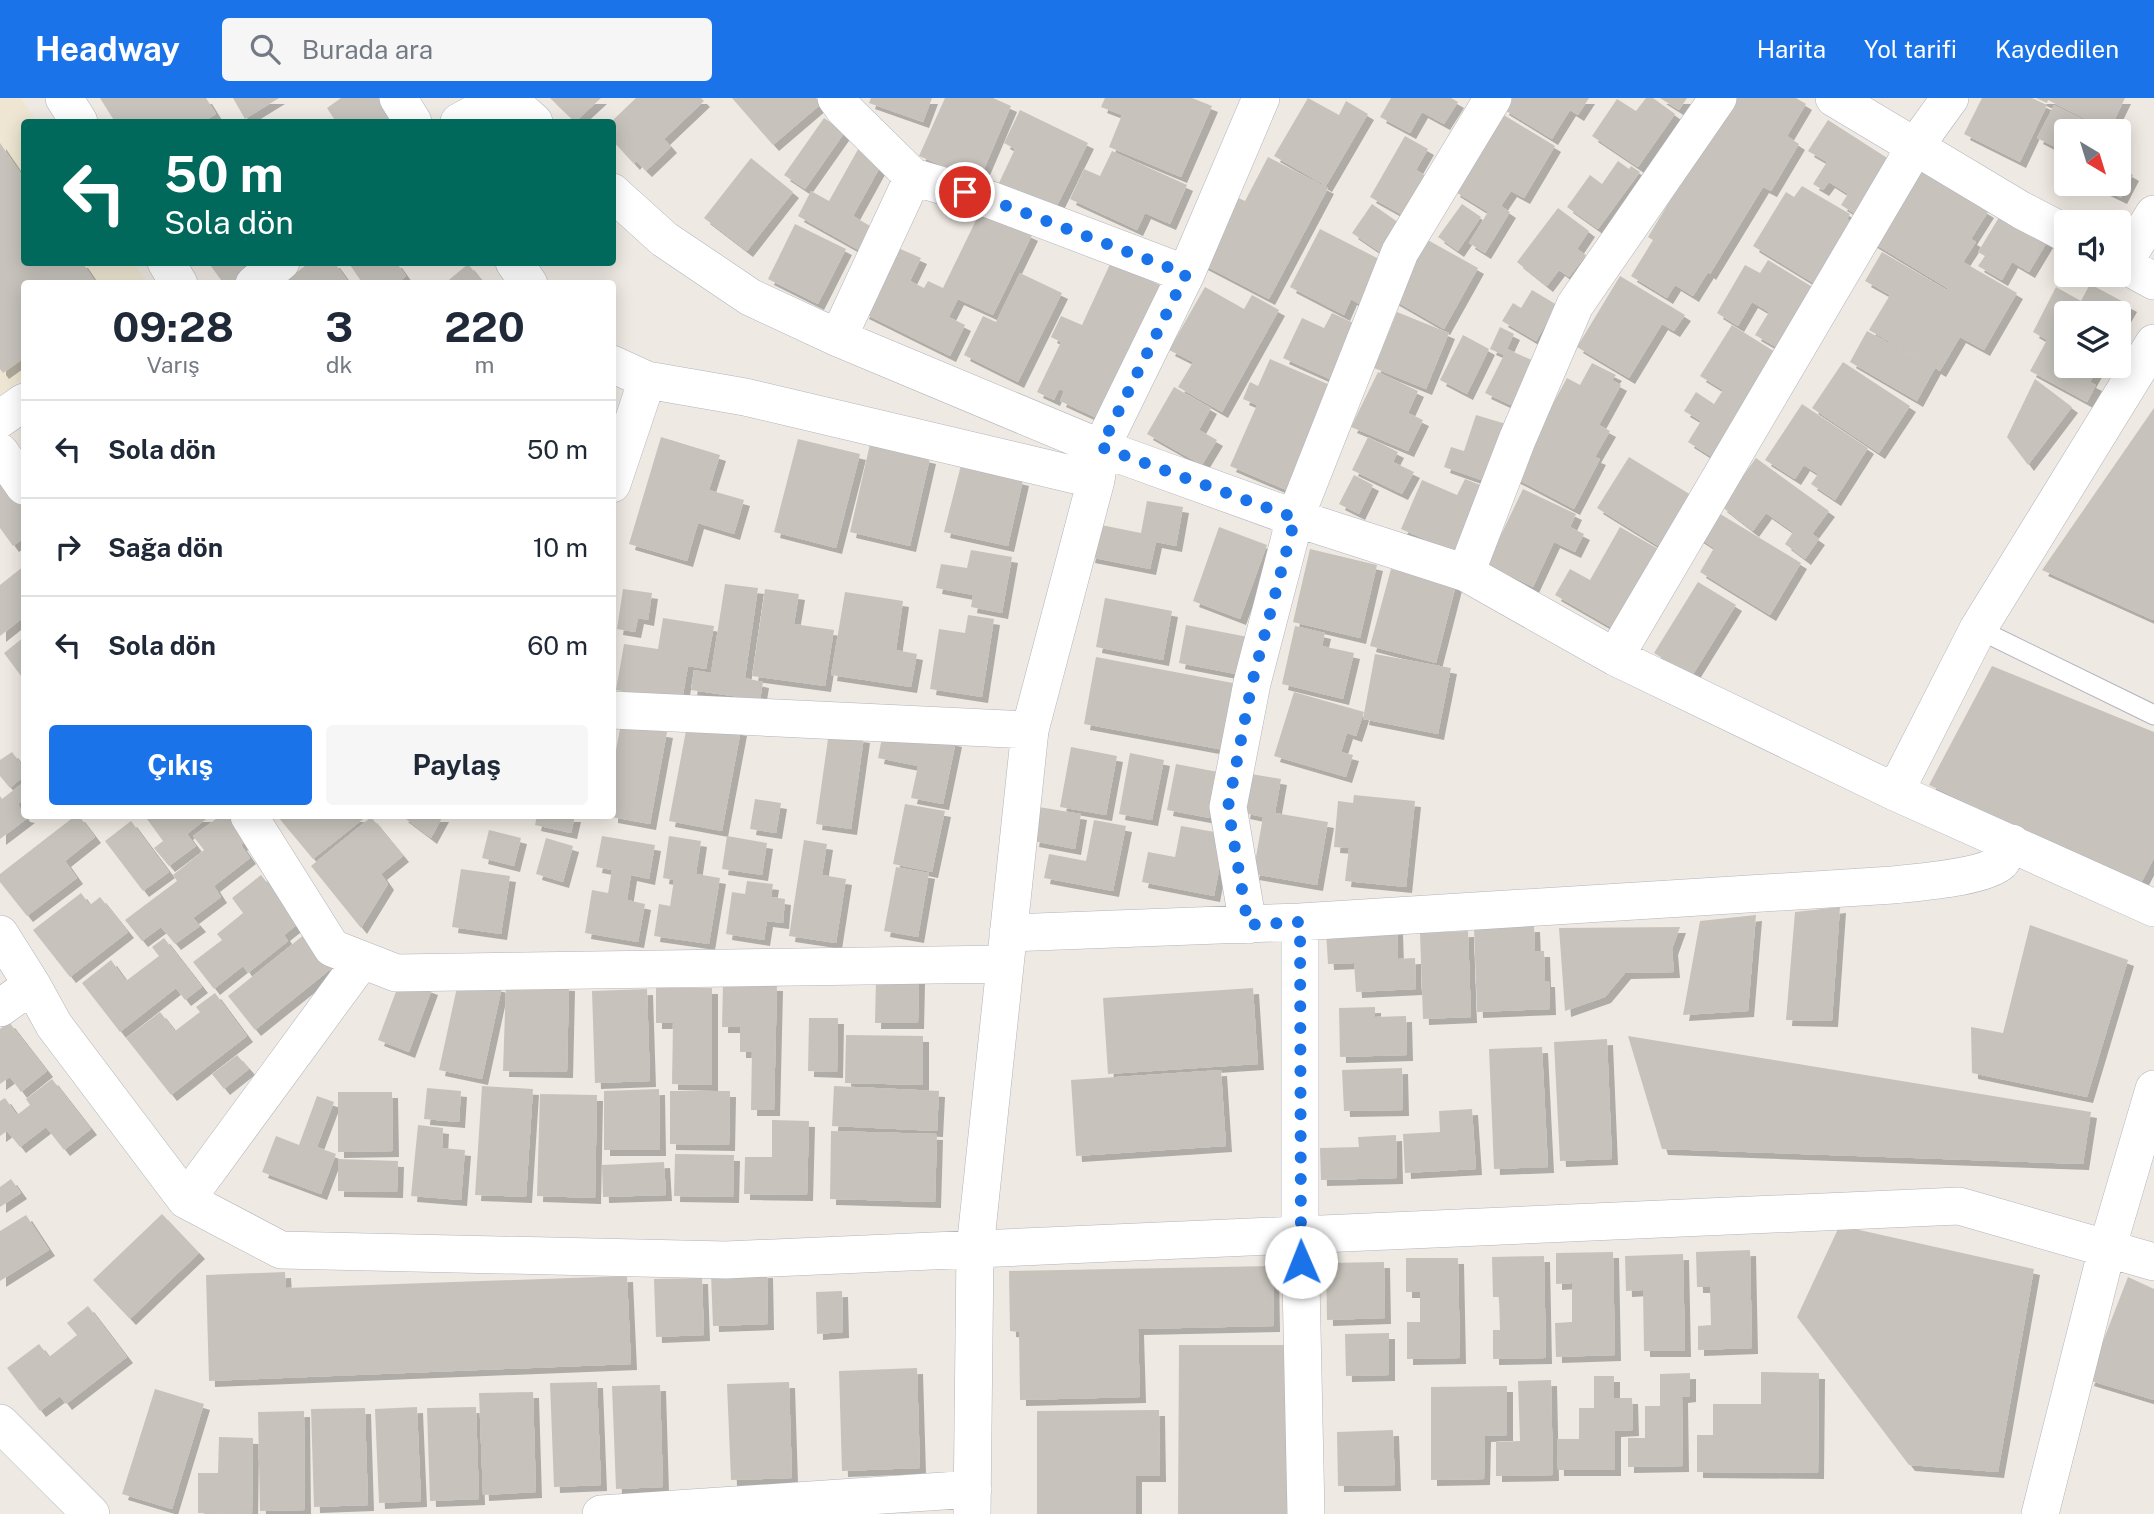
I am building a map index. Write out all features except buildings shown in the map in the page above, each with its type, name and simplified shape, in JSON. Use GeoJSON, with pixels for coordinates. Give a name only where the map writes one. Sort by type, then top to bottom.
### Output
{"type":"FeatureCollection","features":[{"type":"Feature","properties":{"kind":"street"},"geometry":{"type":"LineString","coordinates":[[64,98],[77,119]]}},
{"type":"Feature","properties":{"kind":"street"},"geometry":{"type":"LineString","coordinates":[[398,98],[411,119]]}},
{"type":"Feature","properties":{"kind":"street"},"geometry":{"type":"LineString","coordinates":[[466,119],[504,98],[530,119]]}},
{"type":"Feature","properties":{"kind":"street"},"geometry":{"type":"LineString","coordinates":[[836,98],[913,177],[991,200],[1186,274]]}},
{"type":"Feature","properties":{"kind":"street"},"geometry":{"type":"LineString","coordinates":[[1248,925],[1228,807],[1252,683],[1295,518],[1400,251],[1493,98]]}},
{"type":"Feature","properties":{"kind":"street"},"geometry":{"type":"LineString","coordinates":[[1466,573],[1517,440],[1574,305],[1718,98]]}},
{"type":"Feature","properties":{"kind":"street"},"geometry":{"type":"LineString","coordinates":[[1834,98],[2054,227]]}},
{"type":"Feature","properties":{"kind":"street"},"geometry":{"type":"LineString","coordinates":[[1615,657],[1916,145],[1950,98]]}},
{"type":"Feature","properties":{"kind":"street"},"geometry":{"type":"LineString","coordinates":[[600,1514],[973,1502],[975,1250],[1030,730],[1099,464],[1186,274],[1254,100]]}},
{"type":"Feature","properties":{"kind":"street"},"geometry":{"type":"LineString","coordinates":[[838,338],[913,177]]}},
{"type":"Feature","properties":{"kind":"street"},"geometry":{"type":"LineString","coordinates":[[616,196],[664,239],[750,297],[1099,464]]}},
{"type":"Feature","properties":{"kind":"street"},"geometry":{"type":"LineString","coordinates":[[2132,269],[2154,214]]}},
{"type":"Feature","properties":{"kind":"street"},"geometry":{"type":"LineString","coordinates":[[259,280],[276,266]]}},
{"type":"Feature","properties":{"kind":"street"},"geometry":{"type":"LineString","coordinates":[[1895,792],[1978,629],[2154,343]]}},
{"type":"Feature","properties":{"kind":"street"},"geometry":{"type":"LineString","coordinates":[[616,365],[647,380],[1099,464],[1295,518],[1466,573],[1615,657],[1895,792],[2154,908]]}},
{"type":"Feature","properties":{"kind":"street"},"geometry":{"type":"LineString","coordinates":[[616,472],[647,380]]}},
{"type":"Feature","properties":{"kind":"street"},"geometry":{"type":"LineString","coordinates":[[0,419],[21,404]]}},
{"type":"Feature","properties":{"kind":"street"},"geometry":{"type":"LineString","coordinates":[[0,452],[21,482]]}},
{"type":"Feature","properties":{"kind":"street"},"geometry":{"type":"LineString","coordinates":[[616,710],[1030,730]]}},
{"type":"Feature","properties":{"kind":"street"},"geometry":{"type":"LineString","coordinates":[[251,819],[332,948],[396,972],[1007,949],[1248,925],[1893,885],[1985,870],[2001,862],[2012,843]]}},
{"type":"Feature","properties":{"kind":"street"},"geometry":{"type":"LineString","coordinates":[[1300,922],[1300,1234],[1306,1514]]}},
{"type":"Feature","properties":{"kind":"street"},"geometry":{"type":"LineString","coordinates":[[0,934],[54,1026],[186,1200],[281,1250],[726,1260],[1959,1206],[2154,1262]]}},
{"type":"Feature","properties":{"kind":"street"},"geometry":{"type":"LineString","coordinates":[[186,1200],[362,960]]}},
{"type":"Feature","properties":{"kind":"street"},"geometry":{"type":"LineString","coordinates":[[0,1008],[32,985]]}},
{"type":"Feature","properties":{"kind":"street"},"geometry":{"type":"LineString","coordinates":[[2040,1514],[2107,1249],[2154,1089]]}},
{"type":"Feature","properties":{"kind":"street"},"geometry":{"type":"LineString","coordinates":[[0,1423],[82,1508],[91,1514]]}},
{"type":"Feature","properties":{"kind":"lane"},"geometry":{"type":"LineString","coordinates":[[1978,629],[2154,715]]}},
{"type":"Feature","properties":{"kind":"shaded area"},"geometry":{"type":"Polygon","coordinates":[[[0,98],[21,98],[35,119],[21,119],[21,266],[135,266],[145,280],[21,280],[21,380],[0,395],[0,98]]]}},
{"type":"Feature","properties":{"kind":"route"},"geometry":{"type":"LineString","coordinates":[[965,192],[1186,274],[1101,447],[1295,518],[1252,683],[1228,807],[1248,925],[1300,922],[1301,1262]]}}]}
